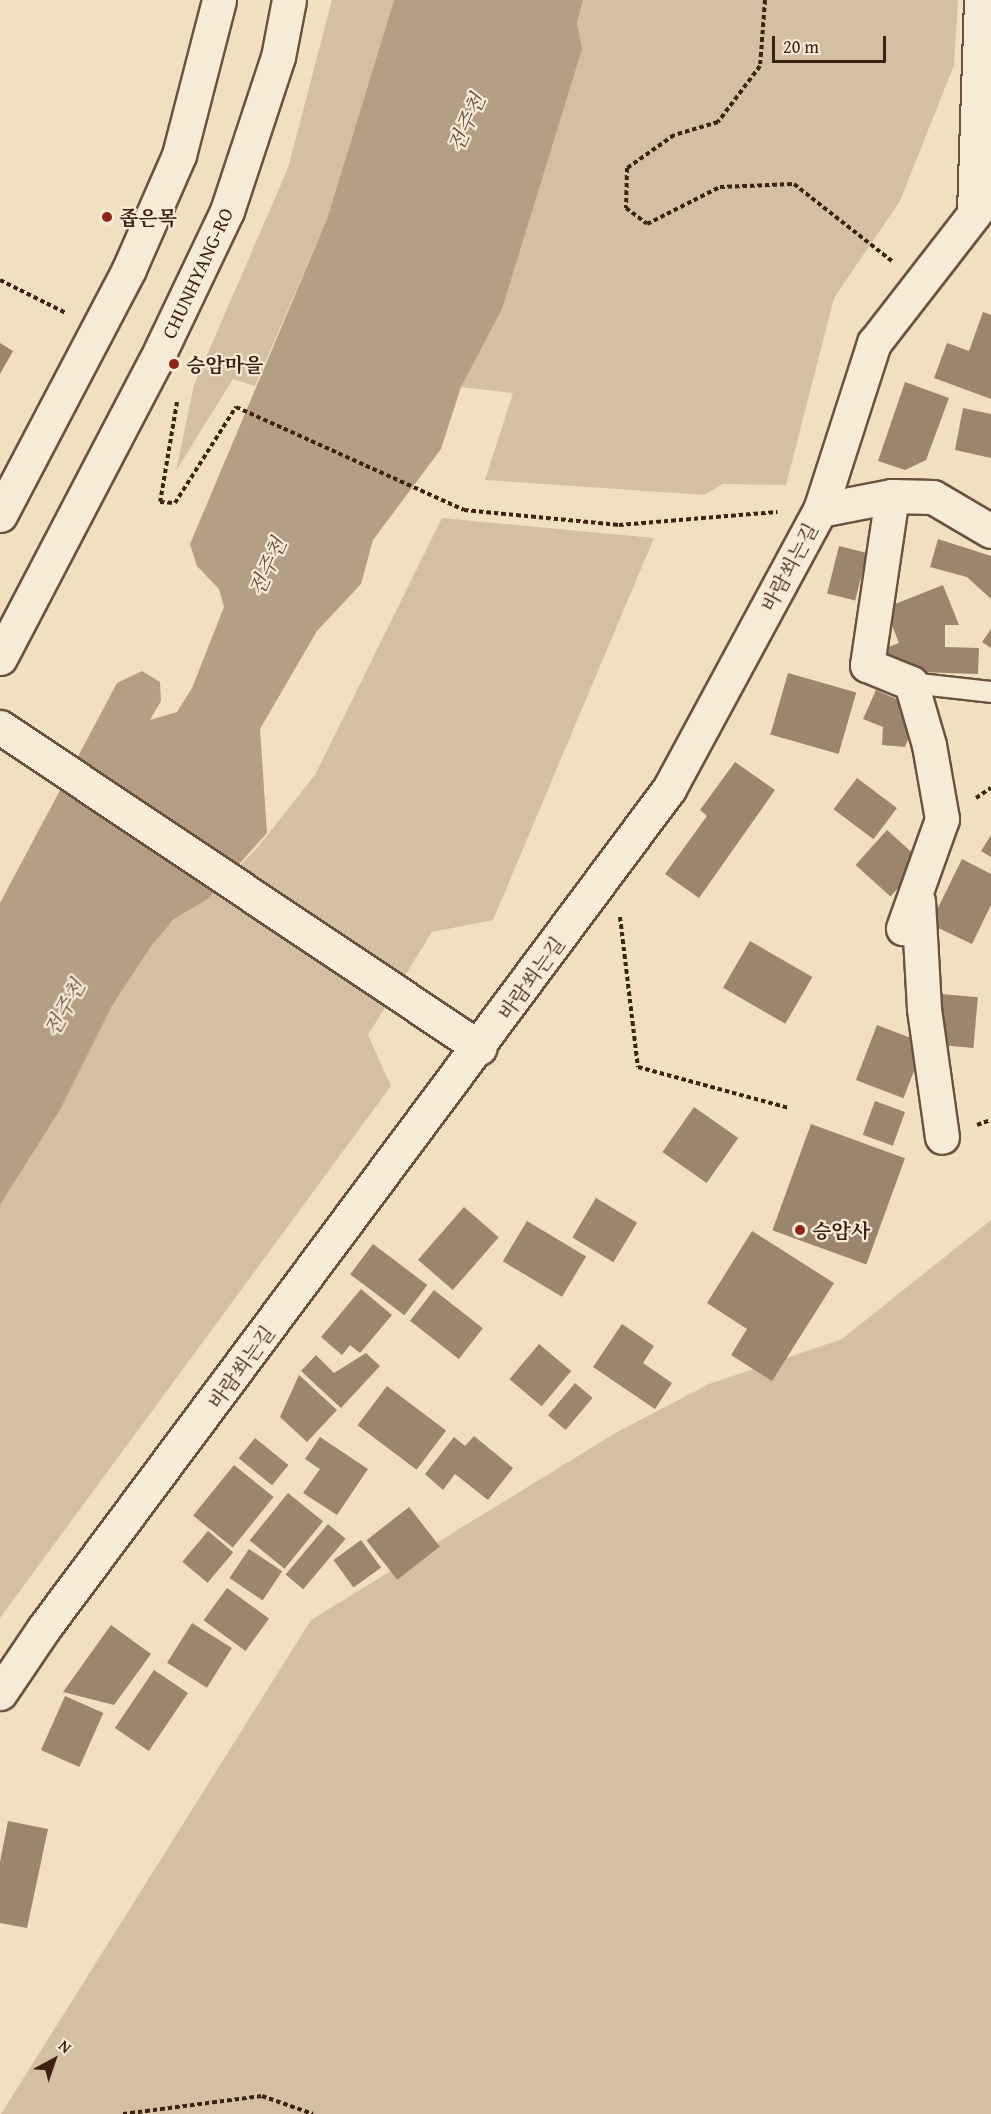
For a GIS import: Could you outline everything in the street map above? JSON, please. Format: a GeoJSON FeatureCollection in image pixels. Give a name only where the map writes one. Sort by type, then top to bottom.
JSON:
{"type":"FeatureCollection","features":[{"type":"Feature","properties":{"kind":"street"},"geometry":{"type":"LineString","coordinates":[[0,515],[98,330],[178,155],[219,0]]}},
{"type":"Feature","properties":{"kind":"street","name":"CHUNHYANG-RO"},"geometry":{"type":"LineString","coordinates":[[0,658],[156,362],[227,211],[278,57],[289,0]]}},
{"type":"Feature","properties":{"kind":"street"},"geometry":{"type":"LineString","coordinates":[[981,0],[982,202]]}},
{"type":"Feature","properties":{"kind":"street","name":"바람쐬는길"},"geometry":{"type":"LineString","coordinates":[[0,1693],[44,1628],[480,1048],[669,789],[820,510],[874,343],[982,202]]}},
{"type":"Feature","properties":{"kind":"street"},"geometry":{"type":"LineString","coordinates":[[820,510],[891,496],[933,497],[991,531]]}},
{"type":"Feature","properties":{"kind":"street"},"geometry":{"type":"LineString","coordinates":[[891,496],[867,665],[911,683],[929,745],[942,819],[903,928]]}},
{"type":"Feature","properties":{"kind":"street"},"geometry":{"type":"LineString","coordinates":[[9,734],[421,1005],[480,1048]]}},
{"type":"Feature","properties":{"kind":"street"},"geometry":{"type":"LineString","coordinates":[[917,890],[924,1009],[942,1137]]}},
{"type":"Feature","properties":{"kind":"lane"},"geometry":{"type":"LineString","coordinates":[[982,202],[991,174]]}},
{"type":"Feature","properties":{"kind":"lane"},"geometry":{"type":"LineString","coordinates":[[911,683],[991,692]]}},
{"type":"Feature","properties":{"kind":"path"},"geometry":{"type":"LineString","coordinates":[[765,0],[760,66],[718,122],[674,135],[627,168],[627,208],[648,224],[720,186],[794,184],[919,283]]}},
{"type":"Feature","properties":{"kind":"path"},"geometry":{"type":"LineString","coordinates":[[0,280],[98,330]]}},
{"type":"Feature","properties":{"kind":"path"},"geometry":{"type":"LineString","coordinates":[[178,398],[160,502],[175,503],[236,407],[464,510],[619,525],[820,510]]}},
{"type":"Feature","properties":{"kind":"path"},"geometry":{"type":"LineString","coordinates":[[615,864],[638,1066],[789,1108]]}},
{"type":"Feature","properties":{"kind":"path"},"geometry":{"type":"LineString","coordinates":[[123,2114],[262,2096],[313,2114]]}},
{"type":"Feature","properties":{"kind":"shaded area"},"geometry":{"type":"Polygon","coordinates":[[[332,0],[394,0],[327,219],[255,386],[233,379],[176,471],[194,385],[288,168],[332,0]]]}},
{"type":"Feature","properties":{"kind":"shaded area"},"geometry":{"type":"Polygon","coordinates":[[[583,0],[958,0],[954,65],[900,201],[834,298],[786,485],[723,484],[704,495],[485,480],[513,393],[461,387],[502,308],[581,49],[577,23],[583,0]]]}},
{"type":"Feature","properties":{"kind":"shaded area"},"geometry":{"type":"Polygon","coordinates":[[[442,518],[654,538],[493,920],[432,932],[368,1035],[391,1086],[0,1618],[0,1205],[60,1110],[112,1006],[152,945],[174,919],[208,899],[257,848],[315,775],[442,518]]]}},
{"type":"Feature","properties":{"kind":"shaded area"},"geometry":{"type":"Polygon","coordinates":[[[991,1220],[991,2114],[1,2114],[311,1620],[617,1432],[709,1384],[842,1339],[991,1220]]]}},
{"type":"Feature","properties":{"kind":"water","name":"전주천"},"geometry":{"type":"Polygon","coordinates":[[[394,0],[583,0],[577,23],[582,49],[502,309],[461,387],[441,449],[373,540],[361,584],[317,631],[260,729],[267,833],[208,899],[174,919],[152,945],[112,1006],[60,1110],[0,1205],[0,903],[117,683],[142,671],[160,682],[161,701],[150,720],[177,712],[192,688],[224,607],[219,589],[197,566],[190,544],[327,219],[394,0]]]}},
{"type":"Feature","properties":{"kind":"building"},"geometry":{"type":"Polygon","coordinates":[[[983,312],[991,315],[991,399],[934,378],[947,343],[969,351],[983,312]]]}},
{"type":"Feature","properties":{"kind":"building"},"geometry":{"type":"Polygon","coordinates":[[[0,343],[13,351],[0,374],[0,343]]]}},
{"type":"Feature","properties":{"kind":"building"},"geometry":{"type":"Polygon","coordinates":[[[905,382],[949,398],[926,460],[905,470],[878,461],[905,382]]]}},
{"type":"Feature","properties":{"kind":"building"},"geometry":{"type":"Polygon","coordinates":[[[963,408],[991,414],[991,458],[955,450],[963,408]]]}},
{"type":"Feature","properties":{"kind":"building"},"geometry":{"type":"Polygon","coordinates":[[[938,539],[991,556],[991,599],[967,577],[930,567],[938,539]]]}},
{"type":"Feature","properties":{"kind":"building"},"geometry":{"type":"Polygon","coordinates":[[[839,546],[867,553],[855,601],[827,594],[839,546]]]}},
{"type":"Feature","properties":{"kind":"building"},"geometry":{"type":"Polygon","coordinates":[[[943,585],[959,625],[945,625],[945,647],[979,648],[978,674],[889,671],[880,650],[899,643],[885,608],[943,585]]]}},
{"type":"Feature","properties":{"kind":"building"},"geometry":{"type":"Polygon","coordinates":[[[991,629],[991,648],[982,642],[991,629]]]}},
{"type":"Feature","properties":{"kind":"building"},"geometry":{"type":"Polygon","coordinates":[[[788,673],[856,693],[839,754],[770,735],[788,673]]]}},
{"type":"Feature","properties":{"kind":"building"},"geometry":{"type":"Polygon","coordinates":[[[876,690],[903,702],[912,729],[905,747],[882,745],[883,727],[863,719],[876,690]]]}},
{"type":"Feature","properties":{"kind":"building"},"geometry":{"type":"Polygon","coordinates":[[[735,762],[775,790],[699,898],[665,874],[707,816],[700,810],[735,762]]]}},
{"type":"Feature","properties":{"kind":"building"},"geometry":{"type":"Polygon","coordinates":[[[857,778],[897,808],[873,839],[834,809],[857,778]]]}},
{"type":"Feature","properties":{"kind":"building"},"geometry":{"type":"Polygon","coordinates":[[[887,830],[922,861],[890,896],[856,865],[887,830]]]}},
{"type":"Feature","properties":{"kind":"building"},"geometry":{"type":"Polygon","coordinates":[[[991,835],[991,857],[981,851],[991,835]]]}},
{"type":"Feature","properties":{"kind":"building"},"geometry":{"type":"Polygon","coordinates":[[[962,859],[991,874],[991,905],[972,944],[930,924],[962,859]]]}},
{"type":"Feature","properties":{"kind":"building"},"geometry":{"type":"Polygon","coordinates":[[[750,941],[812,977],[785,1024],[723,988],[750,941]]]}},
{"type":"Feature","properties":{"kind":"building"},"geometry":{"type":"Polygon","coordinates":[[[941,994],[978,997],[973,1048],[937,1045],[941,994]]]}},
{"type":"Feature","properties":{"kind":"building"},"geometry":{"type":"Polygon","coordinates":[[[877,1025],[925,1043],[903,1098],[856,1080],[877,1025]]]}},
{"type":"Feature","properties":{"kind":"building"},"geometry":{"type":"Polygon","coordinates":[[[875,1101],[905,1112],[893,1146],[863,1135],[875,1101]]]}},
{"type":"Feature","properties":{"kind":"building"},"geometry":{"type":"Polygon","coordinates":[[[694,1107],[738,1138],[707,1183],[662,1152],[694,1107]]]}},
{"type":"Feature","properties":{"kind":"building"},"geometry":{"type":"Polygon","coordinates":[[[811,1124],[905,1158],[866,1264],[772,1230],[811,1124]]]}},
{"type":"Feature","properties":{"kind":"building"},"geometry":{"type":"Polygon","coordinates":[[[596,1198],[637,1223],[613,1262],[572,1237],[596,1198]]]}},
{"type":"Feature","properties":{"kind":"building"},"geometry":{"type":"Polygon","coordinates":[[[464,1207],[499,1237],[453,1290],[418,1260],[464,1207]]]}},
{"type":"Feature","properties":{"kind":"building"},"geometry":{"type":"Polygon","coordinates":[[[527,1221],[586,1257],[562,1297],[503,1261],[527,1221]]]}},
{"type":"Feature","properties":{"kind":"building"},"geometry":{"type":"Polygon","coordinates":[[[752,1231],[834,1283],[772,1381],[731,1355],[747,1329],[707,1303],[752,1231]]]}},
{"type":"Feature","properties":{"kind":"building"},"geometry":{"type":"Polygon","coordinates":[[[373,1244],[427,1285],[404,1315],[350,1274],[373,1244]]]}},
{"type":"Feature","properties":{"kind":"building"},"geometry":{"type":"Polygon","coordinates":[[[361,1289],[392,1315],[360,1353],[350,1345],[342,1355],[321,1337],[361,1289]]]}},
{"type":"Feature","properties":{"kind":"building"},"geometry":{"type":"Polygon","coordinates":[[[434,1290],[483,1328],[459,1359],[410,1321],[434,1290]]]}},
{"type":"Feature","properties":{"kind":"building"},"geometry":{"type":"Polygon","coordinates":[[[622,1324],[654,1346],[643,1363],[672,1383],[655,1409],[593,1367],[622,1324]]]}},
{"type":"Feature","properties":{"kind":"building"},"geometry":{"type":"Polygon","coordinates":[[[539,1344],[571,1371],[542,1406],[509,1379],[539,1344]]]}},
{"type":"Feature","properties":{"kind":"building"},"geometry":{"type":"Polygon","coordinates":[[[366,1353],[380,1366],[341,1408],[301,1371],[316,1355],[334,1373],[366,1353]]]}},
{"type":"Feature","properties":{"kind":"building"},"geometry":{"type":"Polygon","coordinates":[[[299,1375],[337,1410],[307,1442],[280,1417],[299,1375]]]}},
{"type":"Feature","properties":{"kind":"building"},"geometry":{"type":"Polygon","coordinates":[[[575,1383],[593,1398],[566,1430],[548,1415],[575,1383]]]}},
{"type":"Feature","properties":{"kind":"building"},"geometry":{"type":"Polygon","coordinates":[[[387,1386],[446,1431],[417,1470],[358,1425],[387,1386]]]}},
{"type":"Feature","properties":{"kind":"building"},"geometry":{"type":"Polygon","coordinates":[[[474,1436],[513,1468],[488,1500],[455,1474],[443,1490],[425,1474],[454,1437],[465,1446],[474,1436]]]}},
{"type":"Feature","properties":{"kind":"building"},"geometry":{"type":"Polygon","coordinates":[[[320,1437],[368,1469],[337,1515],[303,1493],[320,1469],[305,1459],[320,1437]]]}},
{"type":"Feature","properties":{"kind":"building"},"geometry":{"type":"Polygon","coordinates":[[[255,1438],[288,1465],[272,1485],[239,1458],[255,1438]]]}},
{"type":"Feature","properties":{"kind":"building"},"geometry":{"type":"Polygon","coordinates":[[[234,1465],[274,1497],[233,1548],[193,1516],[234,1465]]]}},
{"type":"Feature","properties":{"kind":"building"},"geometry":{"type":"Polygon","coordinates":[[[288,1493],[323,1521],[285,1569],[250,1540],[288,1493]]]}},
{"type":"Feature","properties":{"kind":"building"},"geometry":{"type":"Polygon","coordinates":[[[409,1507],[440,1546],[397,1580],[366,1540],[409,1507]]]}},
{"type":"Feature","properties":{"kind":"building"},"geometry":{"type":"Polygon","coordinates":[[[328,1524],[346,1539],[303,1589],[286,1575],[328,1524]]]}},
{"type":"Feature","properties":{"kind":"building"},"geometry":{"type":"Polygon","coordinates":[[[208,1531],[233,1552],[208,1583],[182,1562],[208,1531]]]}},
{"type":"Feature","properties":{"kind":"building"},"geometry":{"type":"Polygon","coordinates":[[[361,1540],[381,1568],[353,1587],[333,1560],[361,1540]]]}},
{"type":"Feature","properties":{"kind":"building"},"geometry":{"type":"Polygon","coordinates":[[[249,1549],[282,1571],[263,1600],[229,1578],[249,1549]]]}},
{"type":"Feature","properties":{"kind":"building"},"geometry":{"type":"Polygon","coordinates":[[[227,1588],[269,1619],[246,1651],[203,1620],[227,1588]]]}},
{"type":"Feature","properties":{"kind":"building"},"geometry":{"type":"Polygon","coordinates":[[[192,1623],[232,1648],[207,1688],[167,1663],[192,1623]]]}},
{"type":"Feature","properties":{"kind":"building"},"geometry":{"type":"Polygon","coordinates":[[[111,1625],[151,1654],[114,1705],[63,1692],[111,1625]]]}},
{"type":"Feature","properties":{"kind":"building"},"geometry":{"type":"Polygon","coordinates":[[[154,1670],[188,1693],[149,1751],[115,1728],[154,1670]]]}},
{"type":"Feature","properties":{"kind":"building"},"geometry":{"type":"Polygon","coordinates":[[[65,1696],[103,1713],[79,1767],[41,1750],[65,1696]]]}},
{"type":"Feature","properties":{"kind":"building"},"geometry":{"type":"Polygon","coordinates":[[[8,1821],[48,1829],[27,1928],[0,1923],[0,1862],[8,1821]]]}},
{"type":"Feature","properties":{"kind":"place","name":"좁은목"},"geometry":{"type":"Point","coordinates":[107,217]}},
{"type":"Feature","properties":{"kind":"place","name":"승암마을"},"geometry":{"type":"Point","coordinates":[174,364]}},
{"type":"Feature","properties":{"kind":"place","name":"승암사"},"geometry":{"type":"Point","coordinates":[800,1230]}}]}
